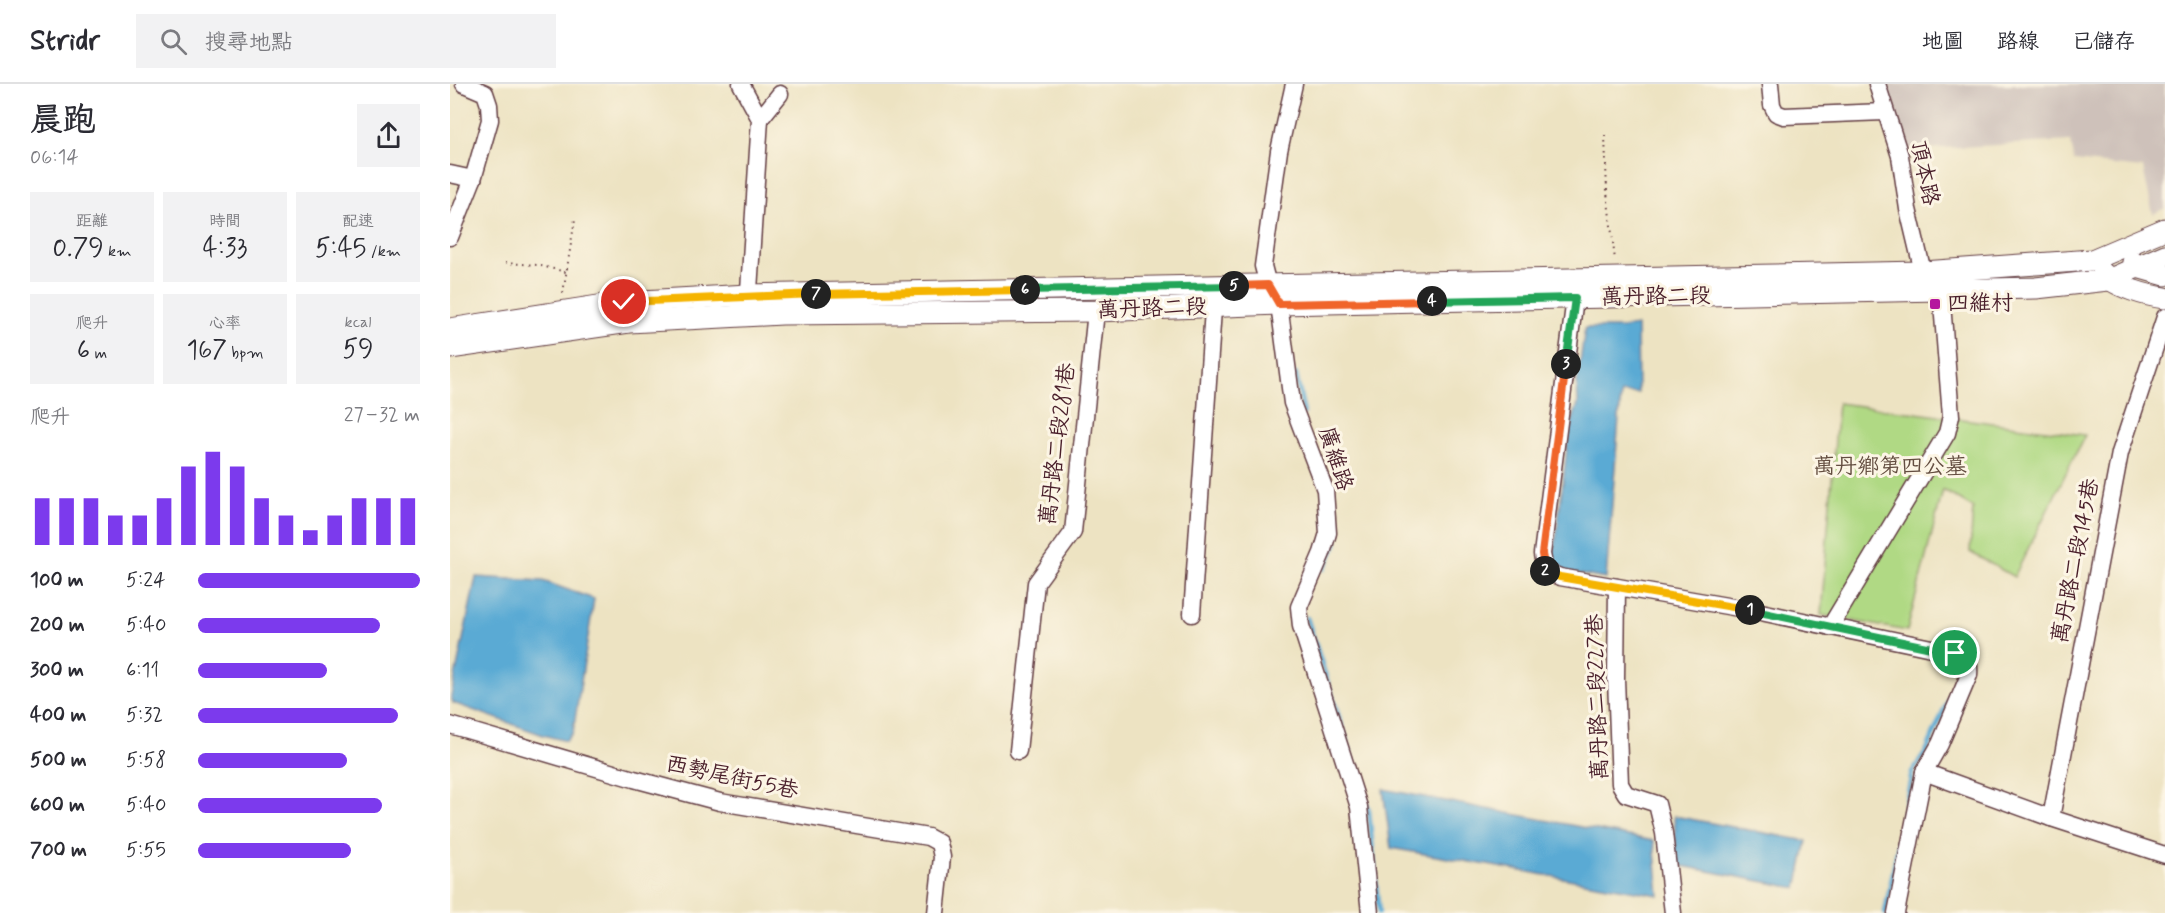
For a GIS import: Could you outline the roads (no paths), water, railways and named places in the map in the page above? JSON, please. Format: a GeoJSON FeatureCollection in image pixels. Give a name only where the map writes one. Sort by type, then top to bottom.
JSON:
{"type":"FeatureCollection","features":[{"type":"Feature","properties":{"kind":"main road","name":"萬丹路二段"},"geometry":{"type":"LineString","coordinates":[[450,329],[624,302],[1096,311],[1214,297],[1268,285],[1923,272],[2092,260],[2165,229]]}},
{"type":"Feature","properties":{"kind":"main road"},"geometry":{"type":"LineString","coordinates":[[2120,249],[2137,267],[2165,275]]}},
{"type":"Feature","properties":{"kind":"main road","name":"萬丹路二段"},"geometry":{"type":"LineString","coordinates":[[450,348],[748,306],[1214,297],[1279,304],[2036,288],[2108,280],[2165,255]]}},
{"type":"Feature","properties":{"kind":"main road"},"geometry":{"type":"LineString","coordinates":[[2092,260],[2108,280]]}},
{"type":"Feature","properties":{"kind":"main road","name":"萬丹路二段"},"geometry":{"type":"LineString","coordinates":[[2108,280],[2151,296],[2165,298]]}},
{"type":"Feature","properties":{"kind":"street"},"geometry":{"type":"LineString","coordinates":[[450,237],[473,180],[490,120],[485,93],[464,84]]}},
{"type":"Feature","properties":{"kind":"street"},"geometry":{"type":"LineString","coordinates":[[741,84],[760,119],[748,306]]}},
{"type":"Feature","properties":{"kind":"street","name":"廣維路"},"geometry":{"type":"LineString","coordinates":[[1294,84],[1279,151],[1263,266],[1268,285],[1279,304],[1292,403],[1326,490],[1328,533],[1299,607],[1301,626],[1359,807],[1370,913]]}},
{"type":"Feature","properties":{"kind":"street"},"geometry":{"type":"LineString","coordinates":[[1770,84],[1772,105],[1776,113],[1784,116],[1884,112]]}},
{"type":"Feature","properties":{"kind":"street","name":"頂本路"},"geometry":{"type":"LineString","coordinates":[[1877,84],[1884,112],[1900,156],[1908,208],[1923,272]]}},
{"type":"Feature","properties":{"kind":"street"},"geometry":{"type":"LineString","coordinates":[[760,119],[780,94]]}},
{"type":"Feature","properties":{"kind":"street"},"geometry":{"type":"LineString","coordinates":[[450,174],[473,180]]}},
{"type":"Feature","properties":{"kind":"street"},"geometry":{"type":"LineString","coordinates":[[1830,627],[1947,433],[1951,416],[1941,291]]}},
{"type":"Feature","properties":{"kind":"street"},"geometry":{"type":"LineString","coordinates":[[1192,614],[1214,297]]}},
{"type":"Feature","properties":{"kind":"street","name":"萬丹路二段227巷"},"geometry":{"type":"LineString","coordinates":[[1575,298],[1542,554],[1545,571],[1560,577],[1617,587],[1616,679],[1620,784],[1626,794],[1657,804],[1664,834],[1673,913]]}},
{"type":"Feature","properties":{"kind":"street","name":"萬丹路二段281巷"},"geometry":{"type":"LineString","coordinates":[[1018,751],[1036,583],[1073,532],[1096,311]]}},
{"type":"Feature","properties":{"kind":"street","name":"萬丹路二段145巷"},"geometry":{"type":"LineString","coordinates":[[2051,818],[2120,453],[2165,317]]}},
{"type":"Feature","properties":{"kind":"street"},"geometry":{"type":"LineString","coordinates":[[1617,587],[1830,627],[1966,657],[1970,664],[1969,675],[1940,744],[1924,772],[1896,913]]}},
{"type":"Feature","properties":{"kind":"street","name":"西勢尾街55巷"},"geometry":{"type":"LineString","coordinates":[[450,725],[634,780],[720,802],[928,837],[939,843],[942,857],[936,913]]}},
{"type":"Feature","properties":{"kind":"street"},"geometry":{"type":"LineString","coordinates":[[1924,772],[2051,818],[2165,855]]}},
{"type":"Feature","properties":{"kind":"water"},"geometry":{"type":"Polygon","coordinates":[[[1637,326],[1638,393],[1621,393],[1606,579],[1562,571],[1550,563],[1555,547],[1569,431],[1578,404],[1577,383],[1585,328],[1637,326]]]}},
{"type":"Feature","properties":{"kind":"water"},"geometry":{"type":"Polygon","coordinates":[[[476,577],[543,581],[594,599],[573,732],[566,741],[453,703],[451,696],[476,577]]]}},
{"type":"Feature","properties":{"kind":"water"},"geometry":{"type":"Polygon","coordinates":[[[1383,789],[1654,841],[1659,895],[1391,848],[1383,789]]]}},
{"type":"Feature","properties":{"kind":"water"},"geometry":{"type":"Polygon","coordinates":[[[1674,816],[1807,841],[1797,888],[1677,865],[1674,816]]]}},
{"type":"Feature","properties":{"kind":"waterway"},"geometry":{"type":"LineString","coordinates":[[1296,374],[1304,413]]}},
{"type":"Feature","properties":{"kind":"waterway"},"geometry":{"type":"LineString","coordinates":[[1324,569],[1336,544],[1336,529]]}},
{"type":"Feature","properties":{"kind":"waterway"},"geometry":{"type":"LineString","coordinates":[[1307,618],[1369,810],[1379,913]]}},
{"type":"Feature","properties":{"kind":"waterway"},"geometry":{"type":"LineString","coordinates":[[1885,913],[1912,772],[1926,752],[1958,677]]}},
{"type":"Feature","properties":{"kind":"place","name":"四維村"},"geometry":{"type":"Point","coordinates":[1935,304]}},
{"type":"Feature","properties":{"kind":"park label","name":"萬丹鄉第四公墓"},"geometry":{"type":"Point","coordinates":[1890,467]}}]}
